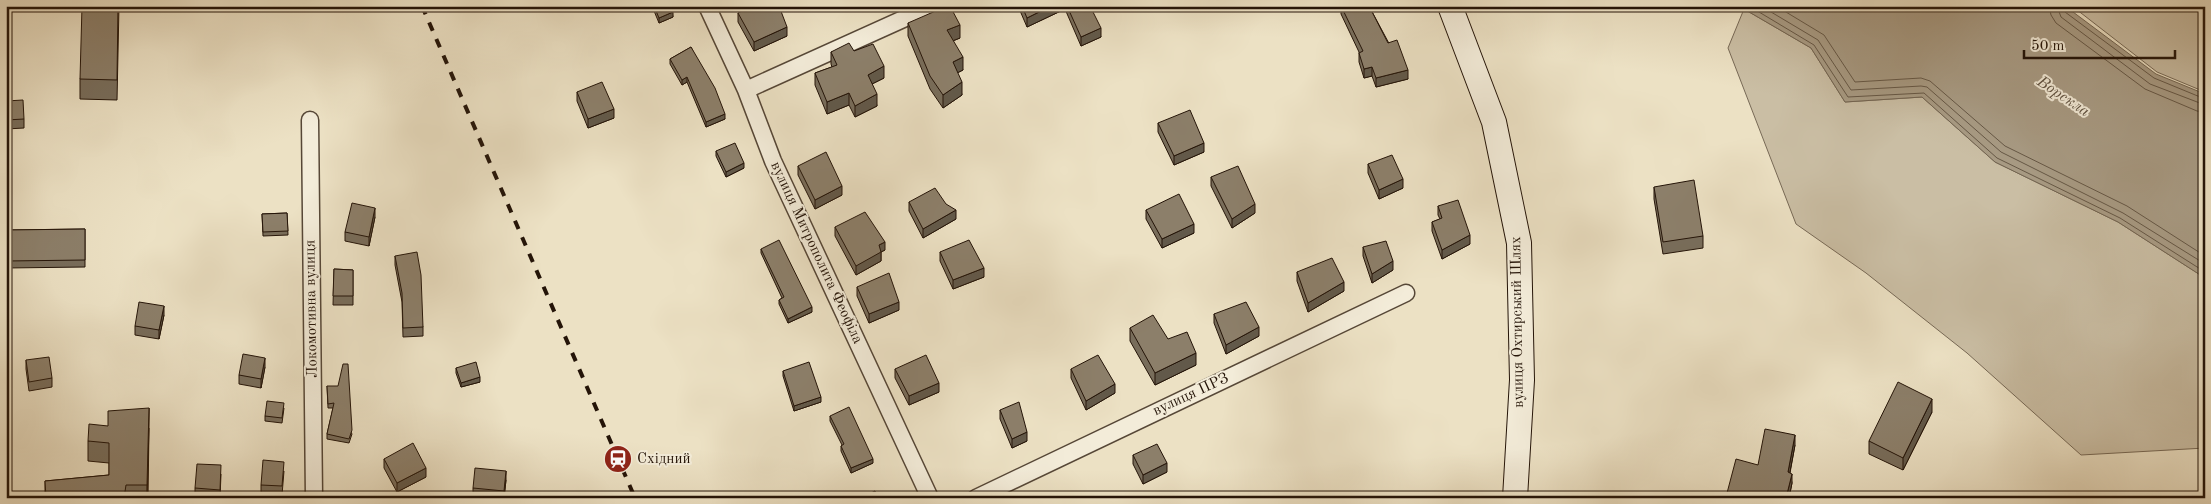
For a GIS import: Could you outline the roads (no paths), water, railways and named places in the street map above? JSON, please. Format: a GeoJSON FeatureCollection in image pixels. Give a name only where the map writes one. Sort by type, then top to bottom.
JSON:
{"type":"FeatureCollection","features":[{"type":"Feature","properties":{"kind":"main road","name":"вулиця Охтирський Шлях"},"geometry":{"type":"LineString","coordinates":[[1450,6],[1494,122],[1519,242],[1522,380],[1515,498]]}},
{"type":"Feature","properties":{"kind":"street","name":"вулиця Митрополита Феофіла"},"geometry":{"type":"LineString","coordinates":[[708,6],[746,90],[773,161],[930,498]]}},
{"type":"Feature","properties":{"kind":"street"},"geometry":{"type":"LineString","coordinates":[[746,90],[932,6]]}},
{"type":"Feature","properties":{"kind":"street","name":"Локомотивна вулиця"},"geometry":{"type":"LineString","coordinates":[[310,120],[314,498]]}},
{"type":"Feature","properties":{"kind":"street","name":"вулиця ПРЗ"},"geometry":{"type":"LineString","coordinates":[[976,498],[1406,293]]}},
{"type":"Feature","properties":{"kind":"water","name":"Ворскла"},"geometry":{"type":"Polygon","coordinates":[[[1742,6],[2065,6],[2156,74],[2205,94],[2205,278],[2118,222],[1995,162],[1922,97],[1845,102],[1811,48],[1744,9],[1742,6]]]}},
{"type":"Feature","properties":{"kind":"railway"},"geometry":{"type":"LineString","coordinates":[[422,6],[635,498]]}},
{"type":"Feature","properties":{"kind":"place","name":"Східний"},"geometry":{"type":"Point","coordinates":[618,459]}}]}
